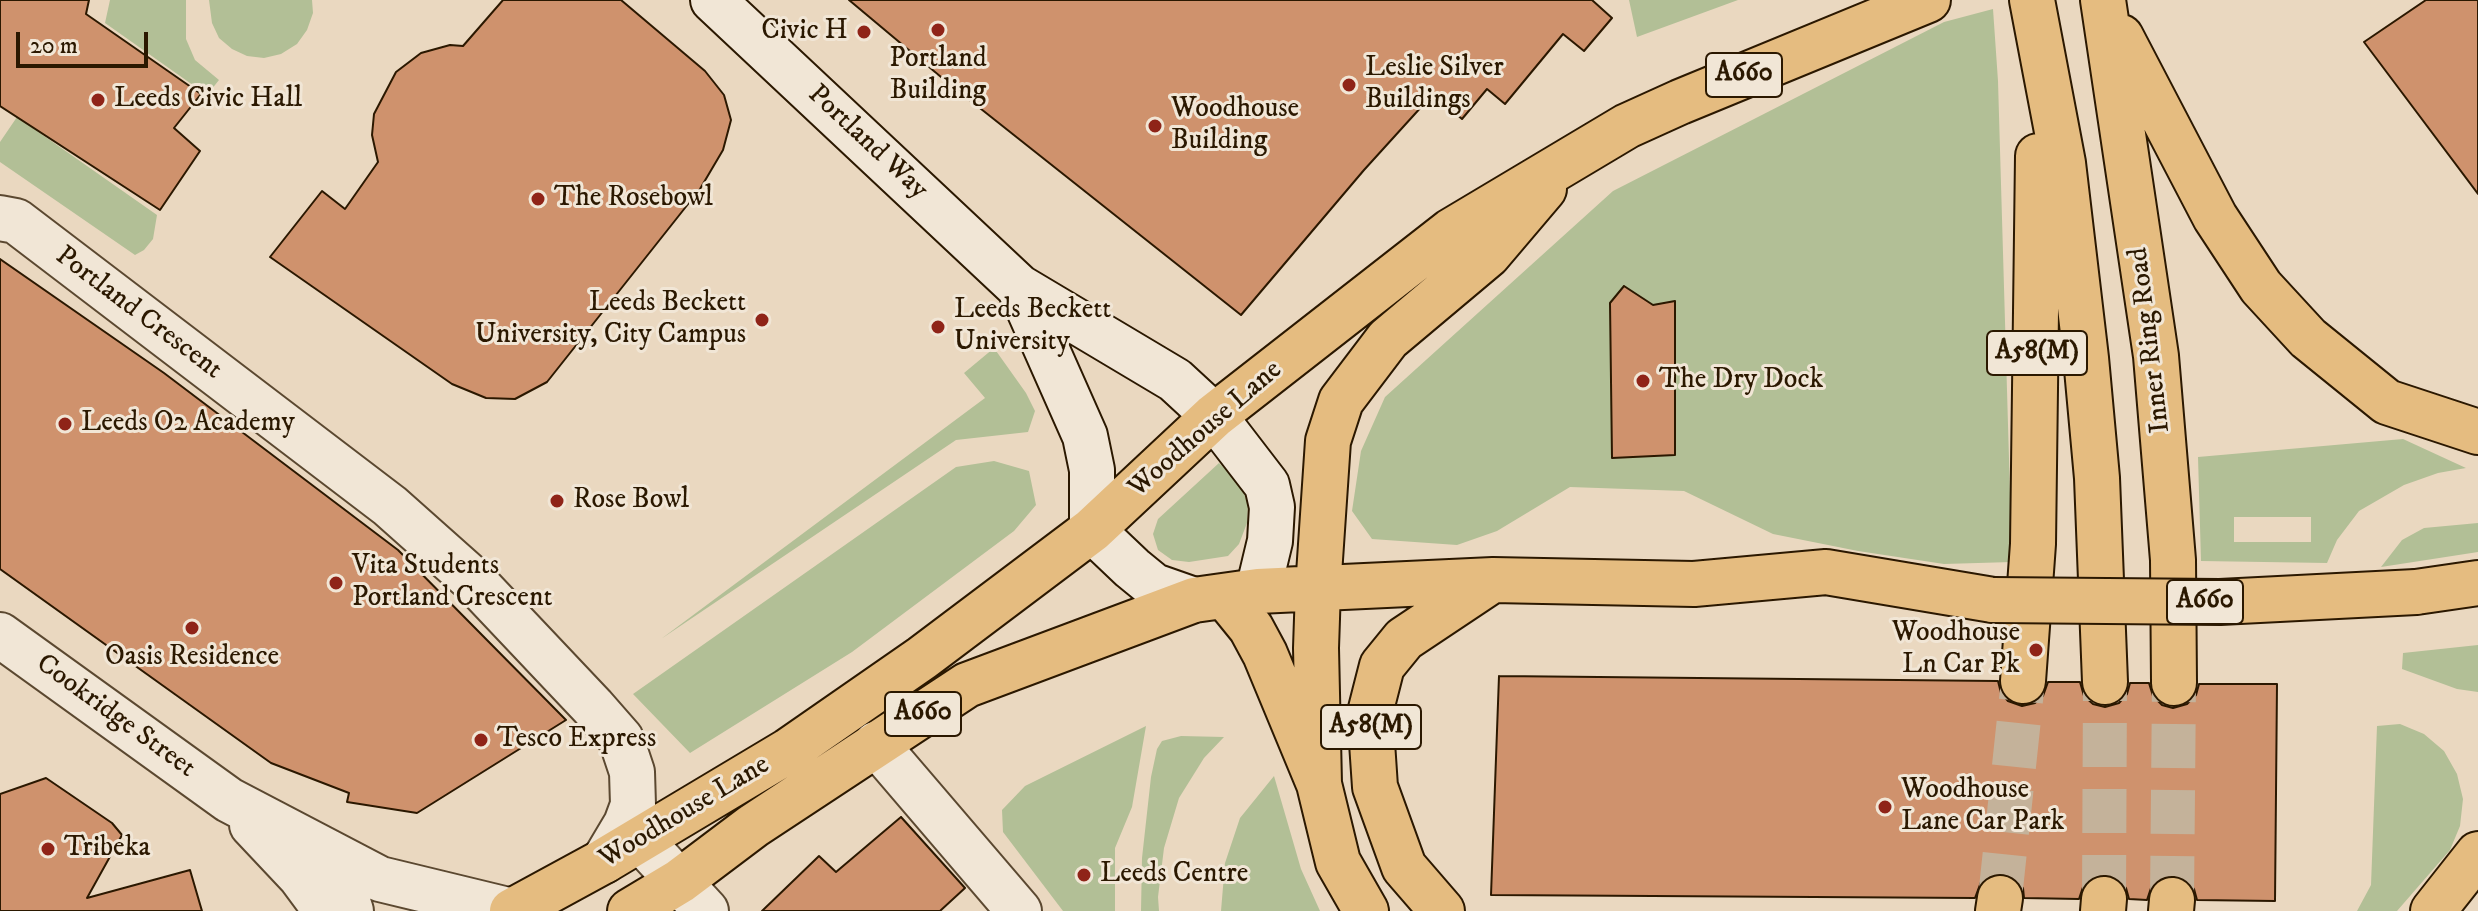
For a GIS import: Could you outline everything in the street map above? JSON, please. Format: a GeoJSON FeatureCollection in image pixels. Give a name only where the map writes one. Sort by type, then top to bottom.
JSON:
{"type":"FeatureCollection","features":[{"type":"Feature","properties":{"kind":"highway","name":"Woodhouse Lane"},"geometry":{"type":"LineString","coordinates":[[512,911],[623,842],[788,751],[922,658],[1092,530],[1214,416],[1451,231],[1627,126],[1928,0]]}},
{"type":"Feature","properties":{"kind":"highway"},"geometry":{"type":"LineString","coordinates":[[2104,3],[2215,217],[2261,287],[2308,338],[2387,402],[2478,432]]}},
{"type":"Feature","properties":{"kind":"highway","name":"Inner Ring Road"},"geometry":{"type":"LineString","coordinates":[[2104,3],[2156,356],[2173,560],[2174,683]]}},
{"type":"Feature","properties":{"kind":"highway","name":"A58(M)"},"geometry":{"type":"LineString","coordinates":[[2023,681],[2033,544],[2038,240],[2035,12]]}},
{"type":"Feature","properties":{"kind":"highway","name":"A58(M)"},"geometry":{"type":"LineString","coordinates":[[2035,12],[2063,163],[2086,358],[2097,478],[2105,682]]}},
{"type":"Feature","properties":{"kind":"highway"},"geometry":{"type":"LineString","coordinates":[[1319,784],[1318,589],[1328,441],[1341,401],[1388,339],[1488,255],[1566,163]]}},
{"type":"Feature","properties":{"kind":"highway","name":"A660"},"geometry":{"type":"LineString","coordinates":[[1226,596],[1493,580],[1694,584],[1826,572],[2008,601],[2220,602],[2416,592],[2478,583]]}},
{"type":"Feature","properties":{"kind":"highway","name":"A58(M)"},"geometry":{"type":"LineString","coordinates":[[1442,911],[1404,867],[1375,787],[1370,713],[1382,666],[1404,639],[1493,580]]}},
{"type":"Feature","properties":{"kind":"highway","name":"Woodhouse Lane"},"geometry":{"type":"LineString","coordinates":[[630,911],[693,896],[753,826],[967,685],[1226,596]]}},
{"type":"Feature","properties":{"kind":"highway"},"geometry":{"type":"LineString","coordinates":[[1226,596],[1251,628],[1265,654],[1319,784],[1338,862],[1366,911]]}},
{"type":"Feature","properties":{"kind":"highway"},"geometry":{"type":"LineString","coordinates":[[2433,911],[2476,857]]}},
{"type":"Feature","properties":{"kind":"street","name":"Portland Way"},"geometry":{"type":"LineString","coordinates":[[713,0],[1019,287],[1175,380],[1214,416],[1267,485],[1272,507],[1270,541],[1226,596]]}},
{"type":"Feature","properties":{"kind":"street","name":"Portland Crescent"},"geometry":{"type":"LineString","coordinates":[[8,219],[390,506],[472,579],[621,739],[632,772],[633,805],[623,842]]}},
{"type":"Feature","properties":{"kind":"street","name":"Portland Way"},"geometry":{"type":"LineString","coordinates":[[1019,287],[1085,436],[1092,470],[1092,530]]}},
{"type":"Feature","properties":{"kind":"street"},"geometry":{"type":"LineString","coordinates":[[1092,530],[1154,586],[1226,596]]}},
{"type":"Feature","properties":{"kind":"street","name":"Cookridge Street"},"geometry":{"type":"LineString","coordinates":[[0,635],[229,800],[380,879],[512,911]]}},
{"type":"Feature","properties":{"kind":"street"},"geometry":{"type":"LineString","coordinates":[[876,744],[1019,911]]}},
{"type":"Feature","properties":{"kind":"street","name":"Cookridge Street"},"geometry":{"type":"LineString","coordinates":[[229,800],[300,876],[326,911]]}},
{"type":"Feature","properties":{"kind":"street"},"geometry":{"type":"LineString","coordinates":[[623,842],[693,896]]}},
{"type":"Feature","properties":{"kind":"street"},"geometry":{"type":"LineString","coordinates":[[351,911],[336,866],[378,887],[434,904],[424,911]]}},
{"type":"Feature","properties":{"kind":"green space"},"geometry":{"type":"Polygon","coordinates":[[[110,0],[186,0],[186,39],[195,60],[219,80],[207,95],[105,23],[110,0]]]}},
{"type":"Feature","properties":{"kind":"green space"},"geometry":{"type":"Polygon","coordinates":[[[209,0],[312,0],[313,13],[307,30],[297,44],[281,54],[264,58],[247,56],[219,38],[212,23],[209,0]]]}},
{"type":"Feature","properties":{"kind":"green space"},"geometry":{"type":"Polygon","coordinates":[[[1629,0],[1738,0],[1637,37],[1629,0]]]}},
{"type":"Feature","properties":{"kind":"green space"},"geometry":{"type":"Polygon","coordinates":[[[1993,9],[1998,81],[2012,562],[1944,564],[1773,534],[1684,491],[1570,487],[1497,531],[1457,545],[1372,539],[1352,511],[1361,451],[1385,397],[1613,191],[1944,22],[1993,9]]]}},
{"type":"Feature","properties":{"kind":"green space"},"geometry":{"type":"Polygon","coordinates":[[[17,117],[157,215],[153,239],[144,250],[135,255],[0,162],[0,142],[17,117]]]}},
{"type":"Feature","properties":{"kind":"green space"},"geometry":{"type":"Polygon","coordinates":[[[994,348],[1035,411],[1028,432],[956,440],[661,639],[985,398],[964,373],[994,348]]]}},
{"type":"Feature","properties":{"kind":"green space"},"geometry":{"type":"Polygon","coordinates":[[[2403,439],[2466,468],[2438,473],[2404,485],[2359,511],[2337,540],[2327,563],[2201,561],[2198,457],[2403,439]],[[2234,517],[2234,542],[2311,542],[2311,517],[2234,517]]]}},
{"type":"Feature","properties":{"kind":"green space"},"geometry":{"type":"Polygon","coordinates":[[[994,461],[1029,471],[1036,505],[1014,531],[852,652],[690,753],[633,694],[956,467],[994,461]]]}},
{"type":"Feature","properties":{"kind":"green space"},"geometry":{"type":"Polygon","coordinates":[[[1219,463],[1240,483],[1248,504],[1247,523],[1239,544],[1228,556],[1189,562],[1172,560],[1158,550],[1153,534],[1158,519],[1219,463]]]}},
{"type":"Feature","properties":{"kind":"green space"},"geometry":{"type":"Polygon","coordinates":[[[2478,523],[2478,552],[2381,567],[2402,540],[2424,528],[2478,523]]]}},
{"type":"Feature","properties":{"kind":"green space"},"geometry":{"type":"Polygon","coordinates":[[[2478,645],[2478,692],[2457,689],[2402,669],[2403,653],[2478,645]]]}},
{"type":"Feature","properties":{"kind":"green space"},"geometry":{"type":"Polygon","coordinates":[[[2400,724],[2424,734],[2444,751],[2457,774],[2463,799],[2460,826],[2450,850],[2397,911],[2357,911],[2371,885],[2377,726],[2400,724]]]}},
{"type":"Feature","properties":{"kind":"green space"},"geometry":{"type":"Polygon","coordinates":[[[1146,726],[1132,807],[1115,848],[1115,911],[1063,911],[1003,832],[1002,810],[1025,786],[1146,726]]]}},
{"type":"Feature","properties":{"kind":"green space"},"geometry":{"type":"Polygon","coordinates":[[[1181,736],[1224,737],[1204,758],[1179,798],[1164,848],[1159,911],[1141,911],[1142,858],[1157,749],[1162,741],[1181,736]]]}},
{"type":"Feature","properties":{"kind":"green space"},"geometry":{"type":"Polygon","coordinates":[[[1274,776],[1301,869],[1320,911],[1221,911],[1225,863],[1240,818],[1274,776]]]}},
{"type":"Feature","properties":{"kind":"building","name":"Leeds Civic Hall"},"geometry":{"type":"Polygon","coordinates":[[[0,0],[89,0],[86,14],[201,94],[174,128],[200,151],[160,210],[0,106],[0,0]]]}},
{"type":"Feature","properties":{"kind":"building","name":"The Rosebowl"},"geometry":{"type":"Polygon","coordinates":[[[503,0],[621,0],[705,71],[724,95],[731,120],[723,150],[700,189],[547,382],[515,399],[486,398],[452,384],[270,257],[322,191],[345,209],[378,162],[372,135],[374,114],[396,72],[421,53],[450,45],[463,46],[503,0]]]}},
{"type":"Feature","properties":{"kind":"building"},"geometry":{"type":"Polygon","coordinates":[[[849,0],[1592,0],[1612,18],[1584,51],[1563,34],[1505,104],[1487,89],[1462,119],[1433,94],[1241,315],[947,82],[849,0]]]}},
{"type":"Feature","properties":{"kind":"building"},"geometry":{"type":"Polygon","coordinates":[[[2426,0],[2478,0],[2478,194],[2364,42],[2426,0]]]}},
{"type":"Feature","properties":{"kind":"building"},"geometry":{"type":"Polygon","coordinates":[[[0,259],[164,373],[398,550],[566,720],[417,813],[347,802],[349,793],[271,763],[0,569],[0,259]]]}},
{"type":"Feature","properties":{"kind":"building","name":"The Dry Dock"},"geometry":{"type":"Polygon","coordinates":[[[1624,286],[1653,305],[1675,301],[1675,455],[1612,458],[1610,303],[1624,286]]]}},
{"type":"Feature","properties":{"kind":"building","name":"Woodhouse Lane Car Park"},"geometry":{"type":"Polygon","coordinates":[[[1499,676],[1998,681],[2001,693],[2008,701],[2022,706],[2035,703],[2043,696],[2048,682],[2080,682],[2084,696],[2093,704],[2105,707],[2119,703],[2127,694],[2130,683],[2149,683],[2153,696],[2162,705],[2173,708],[2187,704],[2196,695],[2199,684],[2277,684],[2275,901],[2197,900],[2187,880],[2173,875],[2161,878],[2152,885],[2147,900],[2129,899],[2119,879],[2105,874],[2094,876],[2084,884],[2079,899],[2024,898],[2023,888],[2016,879],[2003,873],[1981,882],[1975,898],[1491,895],[1499,676]]]}},
{"type":"Feature","properties":{"kind":"building","name":"Tribeka"},"geometry":{"type":"Polygon","coordinates":[[[46,778],[112,823],[122,835],[87,898],[190,870],[202,911],[0,911],[0,794],[46,778]]]}},
{"type":"Feature","properties":{"kind":"building"},"geometry":{"type":"Polygon","coordinates":[[[901,817],[965,888],[940,911],[762,911],[819,856],[836,872],[901,817]]]}},
{"type":"Feature","properties":{"kind":"tunnel"},"geometry":{"type":"LineString","coordinates":[[2000,898],[2023,681]]}},
{"type":"Feature","properties":{"kind":"tunnel"},"geometry":{"type":"LineString","coordinates":[[2104,899],[2105,682]]}},
{"type":"Feature","properties":{"kind":"tunnel"},"geometry":{"type":"LineString","coordinates":[[2172,900],[2174,683]]}},
{"type":"Feature","properties":{"kind":"place","name":"Portland Building"},"geometry":{"type":"Point","coordinates":[938,30]}},
{"type":"Feature","properties":{"kind":"place","name":"Civic H"},"geometry":{"type":"Point","coordinates":[864,32]}},
{"type":"Feature","properties":{"kind":"place","name":"Leslie Silver Buildings"},"geometry":{"type":"Point","coordinates":[1349,85]}},
{"type":"Feature","properties":{"kind":"place","name":"Leeds Civic Hall"},"geometry":{"type":"Point","coordinates":[98,100]}},
{"type":"Feature","properties":{"kind":"place","name":"Woodhouse Building"},"geometry":{"type":"Point","coordinates":[1155,126]}},
{"type":"Feature","properties":{"kind":"place","name":"The Rosebowl"},"geometry":{"type":"Point","coordinates":[538,199]}},
{"type":"Feature","properties":{"kind":"place","name":"Leeds Beckett University, City Campus"},"geometry":{"type":"Point","coordinates":[762,320]}},
{"type":"Feature","properties":{"kind":"place","name":"Leeds Beckett University"},"geometry":{"type":"Point","coordinates":[938,327]}},
{"type":"Feature","properties":{"kind":"place","name":"The Dry Dock"},"geometry":{"type":"Point","coordinates":[1643,381]}},
{"type":"Feature","properties":{"kind":"place","name":"Leeds O2 Academy"},"geometry":{"type":"Point","coordinates":[65,424]}},
{"type":"Feature","properties":{"kind":"place","name":"Rose Bowl"},"geometry":{"type":"Point","coordinates":[557,501]}},
{"type":"Feature","properties":{"kind":"place","name":"Vita Students Portland Crescent"},"geometry":{"type":"Point","coordinates":[336,583]}},
{"type":"Feature","properties":{"kind":"place","name":"Oasis Residence"},"geometry":{"type":"Point","coordinates":[192,628]}},
{"type":"Feature","properties":{"kind":"place","name":"Woodhouse Ln Car Pk"},"geometry":{"type":"Point","coordinates":[2036,650]}},
{"type":"Feature","properties":{"kind":"place","name":"Tesco Express"},"geometry":{"type":"Point","coordinates":[481,740]}},
{"type":"Feature","properties":{"kind":"place","name":"Woodhouse Lane Car Park"},"geometry":{"type":"Point","coordinates":[1885,807]}},
{"type":"Feature","properties":{"kind":"place","name":"Tribeka"},"geometry":{"type":"Point","coordinates":[48,849]}},
{"type":"Feature","properties":{"kind":"place","name":"Leeds Centre"},"geometry":{"type":"Point","coordinates":[1084,875]}}]}
